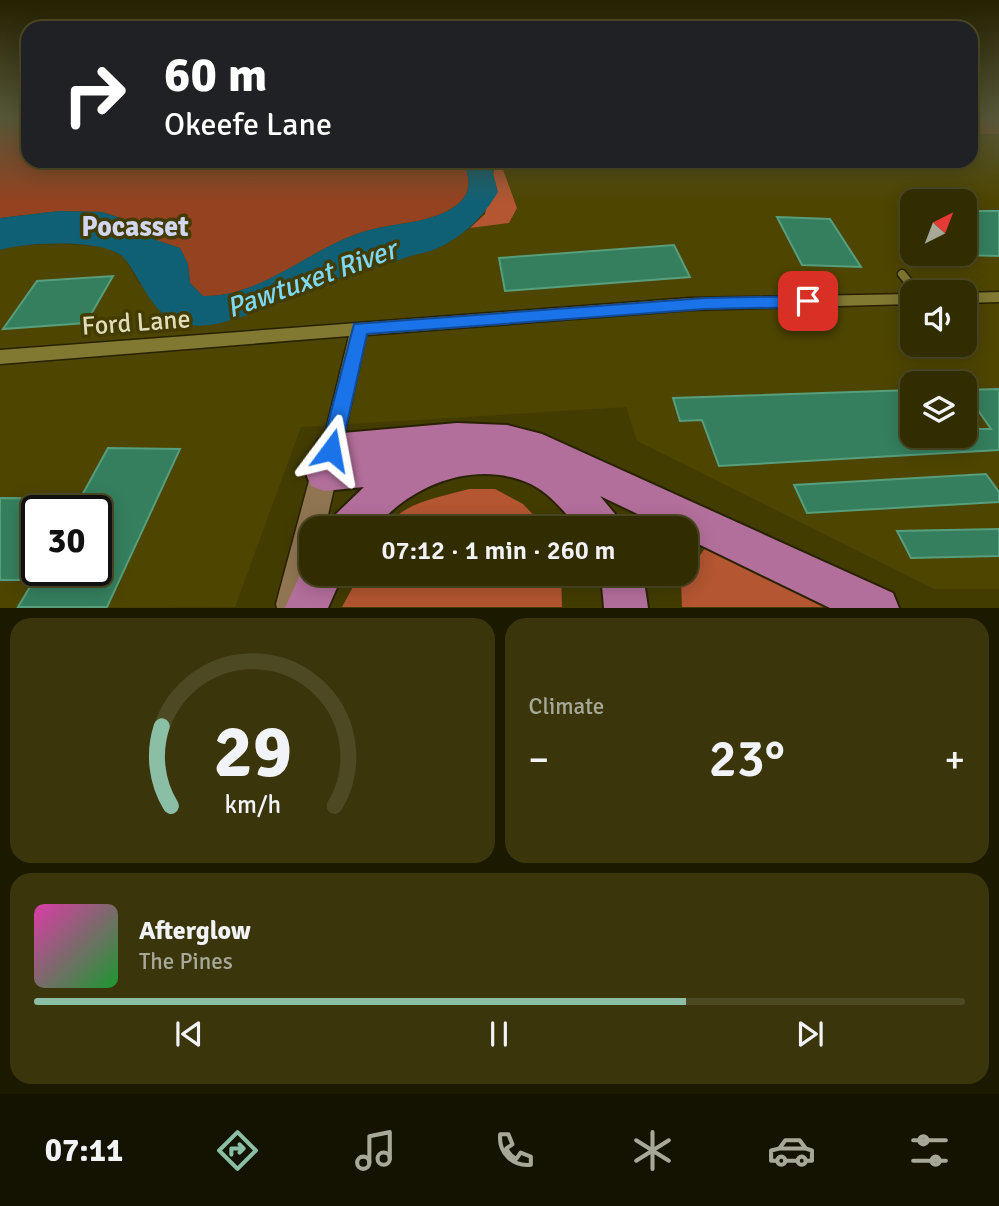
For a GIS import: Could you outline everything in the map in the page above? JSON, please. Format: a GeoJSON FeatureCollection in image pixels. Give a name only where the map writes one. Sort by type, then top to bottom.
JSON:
{"type":"FeatureCollection","features":[{"type":"Feature","properties":{"kind":"highway"},"geometry":{"type":"LineString","coordinates":[[328,462],[474,438],[502,439],[530,445],[878,607]]}},
{"type":"Feature","properties":{"kind":"highway"},"geometry":{"type":"LineString","coordinates":[[328,462],[499,459],[535,468],[580,501],[592,516]]}},
{"type":"Feature","properties":{"kind":"highway"},"geometry":{"type":"LineString","coordinates":[[360,516],[401,482],[449,461]]}},
{"type":"Feature","properties":{"kind":"highway"},"geometry":{"type":"LineString","coordinates":[[306,607],[316,586]]}},
{"type":"Feature","properties":{"kind":"highway"},"geometry":{"type":"LineString","coordinates":[[623,586],[626,607]]}},
{"type":"Feature","properties":{"kind":"main road"},"geometry":{"type":"LineString","coordinates":[[292,607],[328,462]]}},
{"type":"Feature","properties":{"kind":"street"},"geometry":{"type":"LineString","coordinates":[[977,298],[999,297]]}},
{"type":"Feature","properties":{"kind":"street","name":"Ford Lane"},"geometry":{"type":"LineString","coordinates":[[0,357],[739,301],[900,299]]}},
{"type":"Feature","properties":{"kind":"street"},"geometry":{"type":"LineString","coordinates":[[328,462],[359,329]]}},
{"type":"Feature","properties":{"kind":"lane"},"geometry":{"type":"LineString","coordinates":[[902,274],[907,280]]}},
{"type":"Feature","properties":{"kind":"shaded area"},"geometry":{"type":"Polygon","coordinates":[[[0,145],[21,145],[21,168],[465,168],[469,183],[463,199],[448,211],[414,222],[366,231],[325,248],[246,289],[203,296],[190,283],[188,264],[180,248],[153,239],[127,220],[102,212],[60,211],[0,218],[0,145]]]}},
{"type":"Feature","properties":{"kind":"shaded area"},"geometry":{"type":"Polygon","coordinates":[[[978,145],[999,145],[999,589],[934,589],[637,441],[626,407],[301,427],[235,607],[0,608],[0,250],[12,246],[62,244],[105,247],[124,257],[139,284],[276,304],[309,288],[443,246],[470,228],[509,223],[517,207],[503,168],[978,168],[978,145]]]}},
{"type":"Feature","properties":{"kind":"shaded area"},"geometry":{"type":"Polygon","coordinates":[[[493,168],[503,168],[517,208],[509,223],[470,228],[485,214],[493,168]]]}},
{"type":"Feature","properties":{"kind":"shaded area"},"geometry":{"type":"Polygon","coordinates":[[[469,489],[495,489],[523,504],[534,516],[397,516],[412,506],[469,489]]]}},
{"type":"Feature","properties":{"kind":"shaded area"},"geometry":{"type":"Polygon","coordinates":[[[712,538],[864,607],[682,607],[681,586],[698,586],[698,558],[712,538]]]}},
{"type":"Feature","properties":{"kind":"shaded area"},"geometry":{"type":"Polygon","coordinates":[[[353,586],[561,586],[562,607],[342,607],[353,586]]]}},
{"type":"Feature","properties":{"kind":"water","name":"Pawtuxet River"},"geometry":{"type":"Polygon","coordinates":[[[465,168],[492,168],[498,192],[476,221],[455,239],[433,250],[321,283],[254,312],[216,324],[196,326],[172,320],[148,296],[124,258],[101,247],[45,244],[0,250],[0,218],[59,211],[102,212],[127,220],[153,239],[180,248],[188,264],[190,283],[203,296],[225,294],[246,289],[325,248],[366,231],[426,219],[448,211],[466,194],[469,183],[465,168]]]}},
{"type":"Feature","properties":{"kind":"building"},"geometry":{"type":"Polygon","coordinates":[[[977,211],[999,211],[999,256],[977,255],[977,211]]]}},
{"type":"Feature","properties":{"kind":"building"},"geometry":{"type":"Polygon","coordinates":[[[777,217],[830,219],[861,267],[802,265],[777,217]]]}},
{"type":"Feature","properties":{"kind":"building"},"geometry":{"type":"Polygon","coordinates":[[[674,245],[690,277],[505,291],[499,258],[674,245]]]}},
{"type":"Feature","properties":{"kind":"building"},"geometry":{"type":"Polygon","coordinates":[[[113,276],[86,323],[3,329],[37,281],[113,276]]]}},
{"type":"Feature","properties":{"kind":"building"},"geometry":{"type":"Polygon","coordinates":[[[999,389],[999,450],[719,466],[702,420],[680,421],[673,398],[900,390],[900,448],[977,448],[977,429],[991,429],[977,409],[977,390],[999,389]]]}},
{"type":"Feature","properties":{"kind":"building"},"geometry":{"type":"Polygon","coordinates":[[[108,448],[180,449],[107,607],[18,607],[30,586],[112,586],[112,495],[82,495],[108,448]]]}},
{"type":"Feature","properties":{"kind":"building"},"geometry":{"type":"Polygon","coordinates":[[[986,474],[999,492],[999,502],[807,513],[794,485],[986,474]]]}},
{"type":"Feature","properties":{"kind":"building"},"geometry":{"type":"Polygon","coordinates":[[[0,498],[21,498],[21,580],[0,580],[0,498]]]}},
{"type":"Feature","properties":{"kind":"building"},"geometry":{"type":"Polygon","coordinates":[[[999,529],[999,556],[911,558],[897,531],[999,529]]]}},
{"type":"Feature","properties":{"kind":"district","name":"Pocasset"},"geometry":{"type":"Point","coordinates":[135,226]}},
{"type":"Feature","properties":{"kind":"route"},"geometry":{"type":"LineString","coordinates":[[331,450],[359,329],[705,303],[808,301]]}}]}
